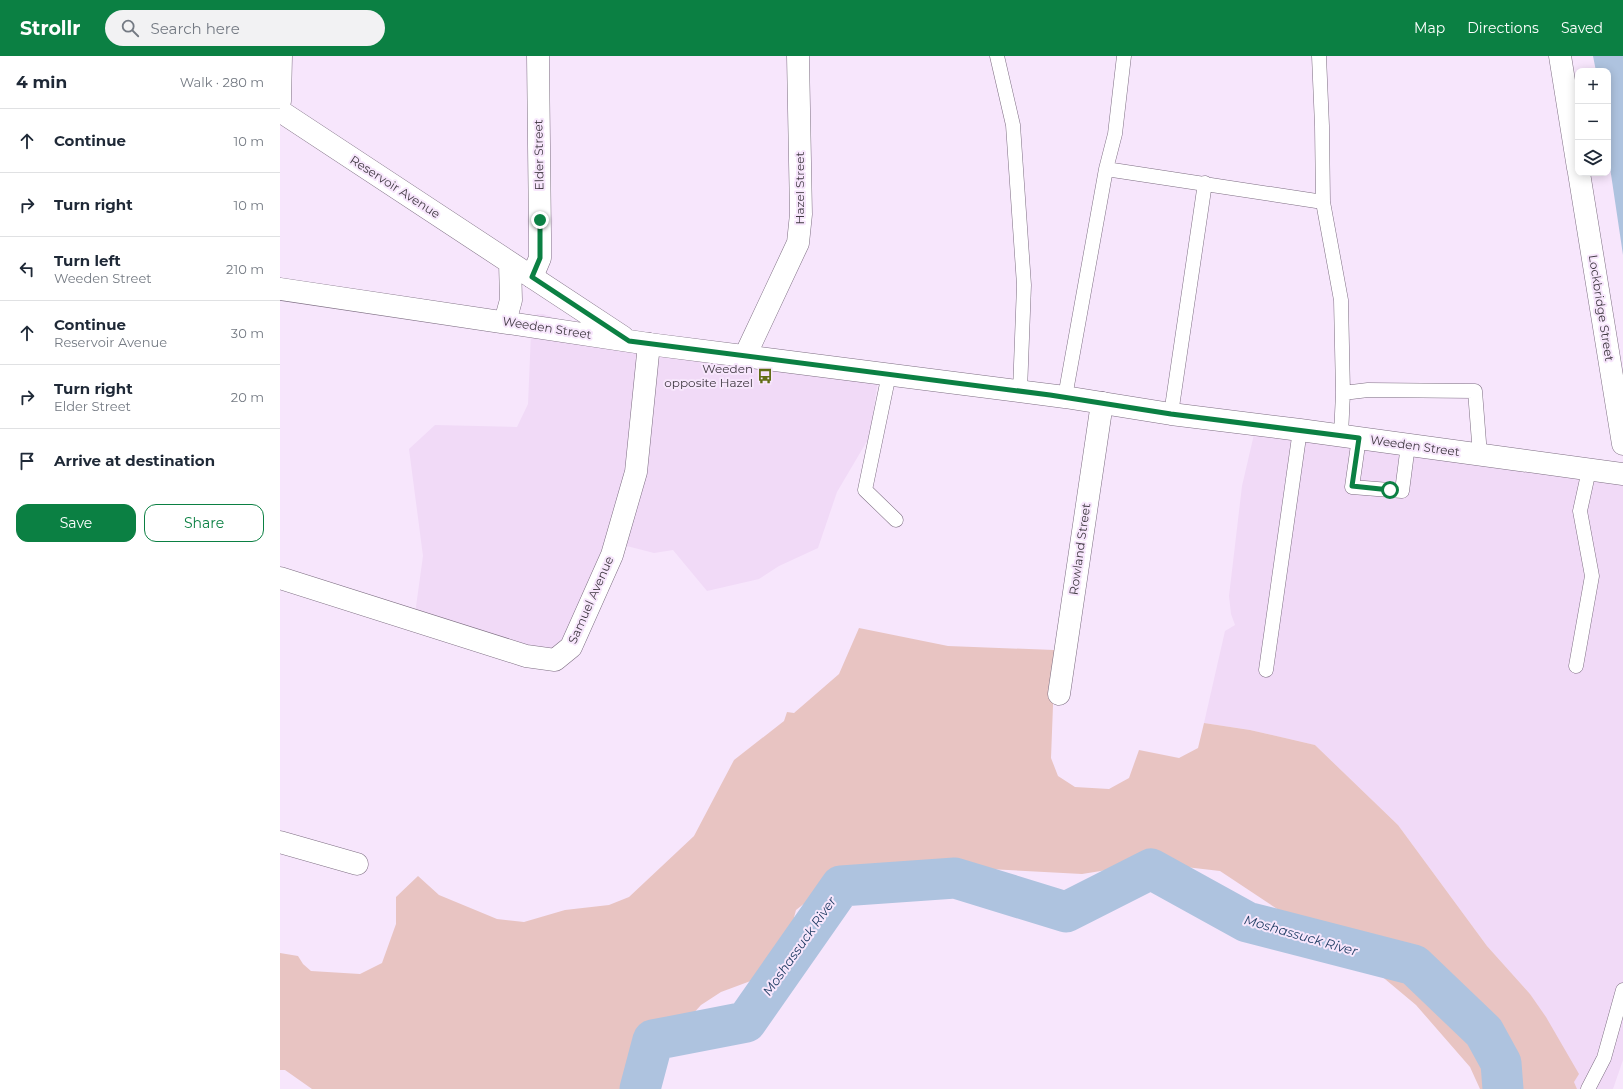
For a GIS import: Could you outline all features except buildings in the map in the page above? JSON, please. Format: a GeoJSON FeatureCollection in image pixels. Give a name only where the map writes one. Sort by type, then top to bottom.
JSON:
{"type":"FeatureCollection","features":[{"type":"Feature","properties":{"kind":"street"},"geometry":{"type":"LineString","coordinates":[[280,101],[281,56]]}},
{"type":"Feature","properties":{"kind":"street","name":"Elder Street"},"geometry":{"type":"LineString","coordinates":[[532,277],[540,258],[538,56]]}},
{"type":"Feature","properties":{"kind":"street","name":"Hazel Street"},"geometry":{"type":"LineString","coordinates":[[745,356],[798,243],[801,214],[798,56]]}},
{"type":"Feature","properties":{"kind":"street"},"geometry":{"type":"LineString","coordinates":[[1560,56],[1575,149]]}},
{"type":"Feature","properties":{"kind":"street","name":"Reservoir Avenue"},"geometry":{"type":"LineString","coordinates":[[280,111],[510,263],[639,343]]}},
{"type":"Feature","properties":{"kind":"street","name":"Lockbridge Street"},"geometry":{"type":"LineString","coordinates":[[1579,176],[1623,444]]}},
{"type":"Feature","properties":{"kind":"street"},"geometry":{"type":"LineString","coordinates":[[505,322],[511,300],[510,263]]}},
{"type":"Feature","properties":{"kind":"street","name":"Weeden Street"},"geometry":{"type":"LineString","coordinates":[[280,289],[639,343],[1020,391],[1171,414],[1623,474]]}},
{"type":"Feature","properties":{"kind":"street","name":"Samuel Avenue"},"geometry":{"type":"LineString","coordinates":[[280,578],[526,656],[555,660],[571,647],[614,547],[636,472],[639,343]]}},
{"type":"Feature","properties":{"kind":"street","name":"Rowland Street"},"geometry":{"type":"LineString","coordinates":[[1059,694],[1102,403]]}},
{"type":"Feature","properties":{"kind":"street"},"geometry":{"type":"LineString","coordinates":[[280,842],[357,864]]}},
{"type":"Feature","properties":{"kind":"lane"},"geometry":{"type":"LineString","coordinates":[[997,56],[1014,125],[1024,285],[1020,391]]}},
{"type":"Feature","properties":{"kind":"lane"},"geometry":{"type":"LineString","coordinates":[[1065,397],[1106,169],[1114,134],[1124,56]]}},
{"type":"Feature","properties":{"kind":"lane"},"geometry":{"type":"LineString","coordinates":[[1319,56],[1323,202],[1341,300],[1343,393],[1350,437],[1352,486],[1402,491],[1408,446]]}},
{"type":"Feature","properties":{"kind":"lane"},"geometry":{"type":"LineString","coordinates":[[1106,169],[1323,202]]}},
{"type":"Feature","properties":{"kind":"lane"},"geometry":{"type":"LineString","coordinates":[[1171,414],[1205,183]]}},
{"type":"Feature","properties":{"kind":"lane"},"geometry":{"type":"LineString","coordinates":[[889,374],[865,490],[896,520]]}},
{"type":"Feature","properties":{"kind":"lane"},"geometry":{"type":"LineString","coordinates":[[1343,393],[1368,390],[1475,390],[1480,455]]}},
{"type":"Feature","properties":{"kind":"lane"},"geometry":{"type":"LineString","coordinates":[[1266,670],[1300,430]]}},
{"type":"Feature","properties":{"kind":"lane"},"geometry":{"type":"LineString","coordinates":[[1576,666],[1592,576],[1580,511],[1589,470]]}},
{"type":"Feature","properties":{"kind":"lane"},"geometry":{"type":"LineString","coordinates":[[1588,1089],[1604,1058],[1623,990]]}},
{"type":"Feature","properties":{"kind":"shaded area"},"geometry":{"type":"Polygon","coordinates":[[[537,314],[543,314],[643,348],[878,379],[870,436],[837,492],[818,548],[779,566],[759,579],[707,591],[673,550],[654,553],[619,544],[551,666],[414,621],[423,556],[409,449],[435,425],[517,427],[528,404],[531,333],[537,314]]]}},
{"type":"Feature","properties":{"kind":"shaded area"},"geometry":{"type":"Polygon","coordinates":[[[1255,430],[1623,483],[1623,1060],[1613,1089],[1577,1089],[1530,994],[1487,946],[1398,825],[1315,745],[1250,730],[1204,723],[1225,631],[1235,625],[1231,614],[1229,596],[1242,486],[1255,430]]]}},
{"type":"Feature","properties":{"kind":"shaded area"},"geometry":{"type":"Polygon","coordinates":[[[859,628],[948,646],[1054,650],[1057,656],[1054,679],[1051,758],[1058,776],[1075,787],[1109,789],[1129,778],[1139,750],[1179,758],[1198,748],[1204,723],[1250,730],[1315,745],[1398,825],[1487,946],[1530,994],[1546,1017],[1579,1074],[1574,1082],[1577,1089],[1480,1089],[1470,1067],[1416,1005],[1373,969],[1306,928],[1220,871],[1151,863],[1082,874],[988,869],[851,867],[796,910],[780,970],[721,992],[701,1005],[660,1050],[646,1089],[312,1089],[285,1070],[280,1070],[280,953],[298,956],[303,964],[311,971],[360,974],[382,963],[396,924],[396,897],[418,876],[439,895],[497,919],[524,922],[565,910],[609,905],[629,897],[694,836],[734,760],[784,721],[787,712],[794,713],[839,674],[859,628]]]}},
{"type":"Feature","properties":{"kind":"water"},"geometry":{"type":"Polygon","coordinates":[[[1593,56],[1623,56],[1623,255],[1611,174],[1611,68],[1595,68],[1593,56]]]}},
{"type":"Feature","properties":{"kind":"waterway","name":"Moshassuck River"},"geometry":{"type":"LineString","coordinates":[[640,1089],[653,1040],[746,1022],[841,886],[955,878],[1066,912],[1151,869],[1247,922],[1414,965],[1484,1032],[1501,1063],[1503,1089]]}},
{"type":"Feature","properties":{"kind":"place","name":"Weeden opposite Hazel"},"geometry":{"type":"Point","coordinates":[765,376]}},
{"type":"Feature","properties":{"kind":"route"},"geometry":{"type":"LineString","coordinates":[[540,220],[540,258],[532,277],[629,341],[1050,395],[1171,414],[1359,438],[1352,486],[1390,490]]}}]}
